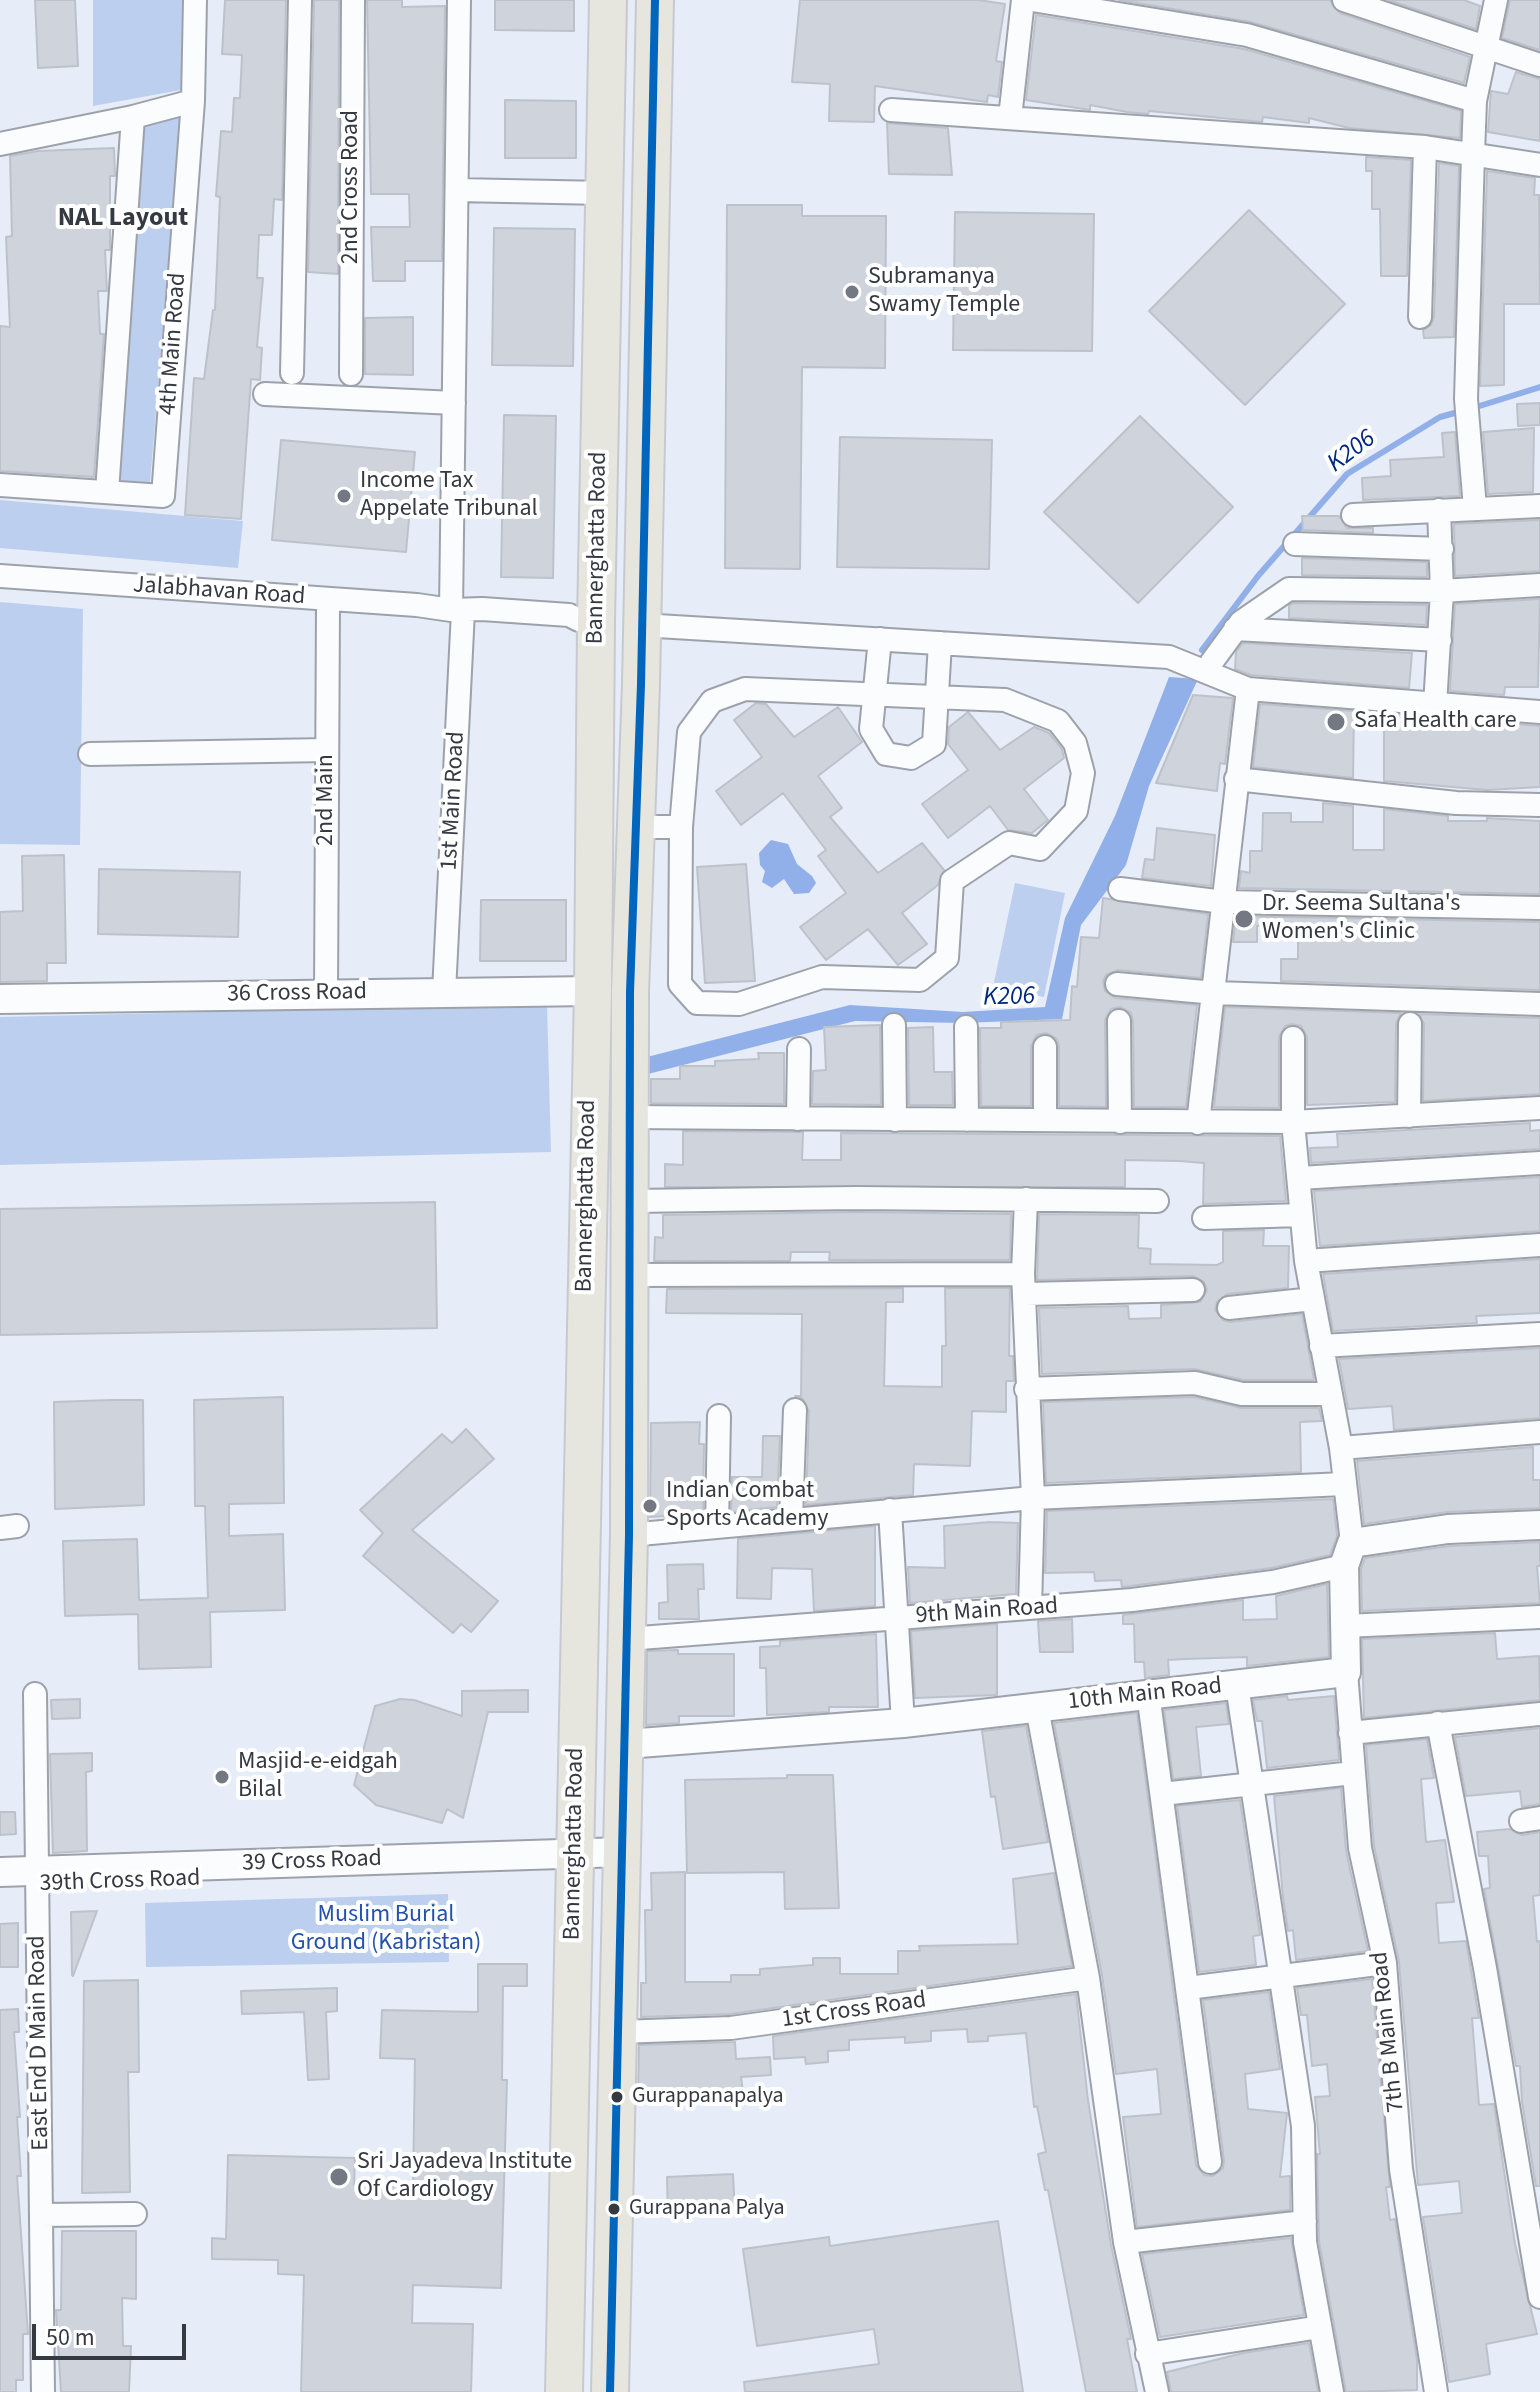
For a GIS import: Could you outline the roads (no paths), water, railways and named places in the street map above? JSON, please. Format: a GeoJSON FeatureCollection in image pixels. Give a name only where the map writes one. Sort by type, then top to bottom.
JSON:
{"type":"FeatureCollection","features":[{"type":"Feature","properties":{"kind":"main road","name":"Bannerghatta Road"},"geometry":{"type":"LineString","coordinates":[[564,2392],[593,991],[588,620],[608,0]]}},
{"type":"Feature","properties":{"kind":"main road","name":"Bannerghatta Road"},"geometry":{"type":"LineString","coordinates":[[610,2392],[626,1744],[632,1275],[630,1117],[655,0]]}},
{"type":"Feature","properties":{"kind":"street","name":"4th Main Road"},"geometry":{"type":"LineString","coordinates":[[107,492],[163,496],[193,101],[195,0]]}},
{"type":"Feature","properties":{"kind":"street"},"geometry":{"type":"LineString","coordinates":[[292,373],[300,0]]}},
{"type":"Feature","properties":{"kind":"street","name":"2nd Cross Road"},"geometry":{"type":"LineString","coordinates":[[351,374],[353,0]]}},
{"type":"Feature","properties":{"kind":"street","name":"1st Main Road"},"geometry":{"type":"LineString","coordinates":[[444,992],[457,610],[454,403],[459,0]]}},
{"type":"Feature","properties":{"kind":"street"},"geometry":{"type":"LineString","coordinates":[[1010,118],[1023,0]]}},
{"type":"Feature","properties":{"kind":"street"},"geometry":{"type":"LineString","coordinates":[[1032,0],[1247,35],[1475,101]]}},
{"type":"Feature","properties":{"kind":"street"},"geometry":{"type":"LineString","coordinates":[[1344,0],[1540,65]]}},
{"type":"Feature","properties":{"kind":"street"},"geometry":{"type":"LineString","coordinates":[[1475,508],[1466,399],[1475,101],[1496,0]]}},
{"type":"Feature","properties":{"kind":"street"},"geometry":{"type":"LineString","coordinates":[[0,144],[133,117],[193,101]]}},
{"type":"Feature","properties":{"kind":"street"},"geometry":{"type":"LineString","coordinates":[[891,110],[1425,147],[1540,165]]}},
{"type":"Feature","properties":{"kind":"street"},"geometry":{"type":"LineString","coordinates":[[0,485],[107,492],[133,117]]}},
{"type":"Feature","properties":{"kind":"street"},"geometry":{"type":"LineString","coordinates":[[1420,317],[1425,147]]}},
{"type":"Feature","properties":{"kind":"street"},"geometry":{"type":"LineString","coordinates":[[457,190],[604,193]]}},
{"type":"Feature","properties":{"kind":"street"},"geometry":{"type":"LineString","coordinates":[[265,394],[454,403]]}},
{"type":"Feature","properties":{"kind":"street"},"geometry":{"type":"LineString","coordinates":[[1353,515],[1540,506]]}},
{"type":"Feature","properties":{"kind":"street"},"geometry":{"type":"LineString","coordinates":[[1435,705],[1442,591],[1439,510]]}},
{"type":"Feature","properties":{"kind":"street"},"geometry":{"type":"LineString","coordinates":[[1295,544],[1442,549]]}},
{"type":"Feature","properties":{"kind":"street","name":"Jalabhavan Road"},"geometry":{"type":"LineString","coordinates":[[0,576],[417,605],[481,616],[568,623],[588,620]]}},
{"type":"Feature","properties":{"kind":"street","name":"Jalabhavan Road"},"geometry":{"type":"LineString","coordinates":[[0,585],[328,606],[457,610]]}},
{"type":"Feature","properties":{"kind":"street"},"geometry":{"type":"LineString","coordinates":[[1199,666],[1235,629],[1289,589],[1442,591],[1540,585]]}},
{"type":"Feature","properties":{"kind":"street","name":"2nd Main"},"geometry":{"type":"LineString","coordinates":[[326,994],[328,606]]}},
{"type":"Feature","properties":{"kind":"street"},"geometry":{"type":"LineString","coordinates":[[641,625],[1169,657],[1199,666],[1248,689],[1540,712]]}},
{"type":"Feature","properties":{"kind":"street"},"geometry":{"type":"LineString","coordinates":[[1235,629],[1440,640]]}},
{"type":"Feature","properties":{"kind":"street"},"geometry":{"type":"LineString","coordinates":[[880,639],[871,729],[886,754],[911,758],[934,744],[940,643]]}},
{"type":"Feature","properties":{"kind":"street"},"geometry":{"type":"LineString","coordinates":[[745,689],[876,694],[1005,700],[1058,721],[1075,743],[1083,773],[1076,811],[1040,849],[1009,843],[952,881],[947,958],[920,980],[822,977],[739,1004],[697,1003],[680,984],[681,827],[689,732],[712,701],[745,689]]}},
{"type":"Feature","properties":{"kind":"street"},"geometry":{"type":"LineString","coordinates":[[1198,1123],[1248,689]]}},
{"type":"Feature","properties":{"kind":"street"},"geometry":{"type":"LineString","coordinates":[[90,754],[327,750]]}},
{"type":"Feature","properties":{"kind":"street"},"geometry":{"type":"LineString","coordinates":[[1236,779],[1456,803],[1540,805]]}},
{"type":"Feature","properties":{"kind":"street"},"geometry":{"type":"LineString","coordinates":[[637,827],[681,827]]}},
{"type":"Feature","properties":{"kind":"street"},"geometry":{"type":"LineString","coordinates":[[1120,889],[1224,902],[1540,908]]}},
{"type":"Feature","properties":{"kind":"street"},"geometry":{"type":"LineString","coordinates":[[1117,984],[1215,993],[1540,1004]]}},
{"type":"Feature","properties":{"kind":"street","name":"36 Cross Road"},"geometry":{"type":"LineString","coordinates":[[0,999],[593,991]]}},
{"type":"Feature","properties":{"kind":"street"},"geometry":{"type":"LineString","coordinates":[[1119,1021],[1120,1122]]}},
{"type":"Feature","properties":{"kind":"street"},"geometry":{"type":"LineString","coordinates":[[1409,1116],[1410,1024]]}},
{"type":"Feature","properties":{"kind":"street"},"geometry":{"type":"LineString","coordinates":[[894,1025],[895,1120]]}},
{"type":"Feature","properties":{"kind":"street"},"geometry":{"type":"LineString","coordinates":[[966,1027],[967,1120]]}},
{"type":"Feature","properties":{"kind":"street"},"geometry":{"type":"LineString","coordinates":[[1293,1038],[1293,1122],[1306,1261],[1341,1448],[1348,1555],[1346,1672]]}},
{"type":"Feature","properties":{"kind":"street"},"geometry":{"type":"LineString","coordinates":[[1045,1047],[1045,1120]]}},
{"type":"Feature","properties":{"kind":"street"},"geometry":{"type":"LineString","coordinates":[[798,1119],[799,1049]]}},
{"type":"Feature","properties":{"kind":"street"},"geometry":{"type":"LineString","coordinates":[[630,1117],[1198,1123],[1293,1122],[1540,1108]]}},
{"type":"Feature","properties":{"kind":"street"},"geometry":{"type":"LineString","coordinates":[[1300,1178],[1540,1163]]}},
{"type":"Feature","properties":{"kind":"street"},"geometry":{"type":"LineString","coordinates":[[1026,1199],[1026,1389],[1033,1498],[1030,1608]]}},
{"type":"Feature","properties":{"kind":"street"},"geometry":{"type":"LineString","coordinates":[[632,1201],[1157,1201]]}},
{"type":"Feature","properties":{"kind":"street"},"geometry":{"type":"LineString","coordinates":[[1204,1218],[1301,1215]]}},
{"type":"Feature","properties":{"kind":"street"},"geometry":{"type":"LineString","coordinates":[[1306,1261],[1540,1245]]}},
{"type":"Feature","properties":{"kind":"street"},"geometry":{"type":"LineString","coordinates":[[632,1275],[1193,1290]]}},
{"type":"Feature","properties":{"kind":"street"},"geometry":{"type":"LineString","coordinates":[[1229,1308],[1313,1299]]}},
{"type":"Feature","properties":{"kind":"street"},"geometry":{"type":"LineString","coordinates":[[1321,1346],[1540,1334]]}},
{"type":"Feature","properties":{"kind":"street"},"geometry":{"type":"LineString","coordinates":[[1026,1389],[1195,1383],[1242,1394],[1330,1394]]}},
{"type":"Feature","properties":{"kind":"street"},"geometry":{"type":"LineString","coordinates":[[791,1519],[795,1410]]}},
{"type":"Feature","properties":{"kind":"street"},"geometry":{"type":"LineString","coordinates":[[717,1526],[719,1416]]}},
{"type":"Feature","properties":{"kind":"street"},"geometry":{"type":"LineString","coordinates":[[1341,1448],[1540,1432]]}},
{"type":"Feature","properties":{"kind":"street"},"geometry":{"type":"LineString","coordinates":[[629,1535],[1033,1498],[1344,1484]]}},
{"type":"Feature","properties":{"kind":"street"},"geometry":{"type":"LineString","coordinates":[[890,1510],[903,1723]]}},
{"type":"Feature","properties":{"kind":"street"},"geometry":{"type":"LineString","coordinates":[[1348,1555],[1448,1529],[1540,1525]]}},
{"type":"Feature","properties":{"kind":"street","name":"9th Main Road"},"geometry":{"type":"LineString","coordinates":[[627,1639],[1030,1608],[1273,1582],[1348,1555]]}},
{"type":"Feature","properties":{"kind":"street"},"geometry":{"type":"LineString","coordinates":[[1345,1626],[1540,1617]]}},
{"type":"Feature","properties":{"kind":"street","name":"10th Main Road"},"geometry":{"type":"LineString","coordinates":[[626,1744],[903,1723],[1346,1672]]}},
{"type":"Feature","properties":{"kind":"street","name":"7th B Main Road"},"geometry":{"type":"LineString","coordinates":[[1346,1672],[1360,1848],[1385,1963],[1401,2169],[1436,2392]]}},
{"type":"Feature","properties":{"kind":"street"},"geometry":{"type":"LineString","coordinates":[[1237,1685],[1303,2126],[1305,2222],[1332,2392]]}},
{"type":"Feature","properties":{"kind":"street"},"geometry":{"type":"LineString","coordinates":[[1148,1693],[1210,2162]]}},
{"type":"Feature","properties":{"kind":"street","name":"East End D Main Road"},"geometry":{"type":"LineString","coordinates":[[35,1694],[43,2392]]}},
{"type":"Feature","properties":{"kind":"street"},"geometry":{"type":"LineString","coordinates":[[1037,1708],[1088,1978],[1125,2242],[1157,2392]]}},
{"type":"Feature","properties":{"kind":"street"},"geometry":{"type":"LineString","coordinates":[[1350,1733],[1540,1714]]}},
{"type":"Feature","properties":{"kind":"street"},"geometry":{"type":"LineString","coordinates":[[1438,1723],[1485,1968],[1540,2297]]}},
{"type":"Feature","properties":{"kind":"street"},"geometry":{"type":"LineString","coordinates":[[1162,1794],[1353,1773]]}},
{"type":"Feature","properties":{"kind":"street"},"geometry":{"type":"LineString","coordinates":[[574,1860],[623,1859]]}},
{"type":"Feature","properties":{"kind":"street","name":"39 Cross Road"},"geometry":{"type":"LineString","coordinates":[[0,1872],[38,1878],[574,1860]]}},
{"type":"Feature","properties":{"kind":"street","name":"39th Cross Road"},"geometry":{"type":"LineString","coordinates":[[0,1886],[38,1878]]}},
{"type":"Feature","properties":{"kind":"street"},"geometry":{"type":"LineString","coordinates":[[1188,1988],[1385,1963]]}},
{"type":"Feature","properties":{"kind":"street","name":"1st Cross Road"},"geometry":{"type":"LineString","coordinates":[[619,2032],[731,2028],[1088,1978]]}},
{"type":"Feature","properties":{"kind":"street"},"geometry":{"type":"LineString","coordinates":[[41,2215],[135,2214]]}},
{"type":"Feature","properties":{"kind":"street"},"geometry":{"type":"LineString","coordinates":[[1125,2242],[1305,2222]]}},
{"type":"Feature","properties":{"kind":"street"},"geometry":{"type":"LineString","coordinates":[[1147,2354],[1320,2327]]}},
{"type":"Feature","properties":{"kind":"water"},"geometry":{"type":"Polygon","coordinates":[[[1169,677],[1198,679],[1149,786],[1126,865],[1081,925],[1062,1019],[963,1023],[855,1021],[644,1075],[643,1058],[850,1005],[963,1012],[1045,1007],[1065,918],[1115,816],[1169,677]]]}},
{"type":"Feature","properties":{"kind":"water"},"geometry":{"type":"Polygon","coordinates":[[[771,840],[788,844],[797,864],[812,876],[816,883],[809,893],[794,894],[784,879],[772,888],[762,882],[765,871],[760,865],[759,853],[771,840]]]}},
{"type":"Feature","properties":{"kind":"waterway","name":"K206"},"geometry":{"type":"LineString","coordinates":[[1473,408],[1540,387]]}},
{"type":"Feature","properties":{"kind":"waterway","name":"K206"},"geometry":{"type":"LineString","coordinates":[[1202,650],[1258,576],[1347,474],[1440,417],[1462,411]]}},
{"type":"Feature","properties":{"kind":"place","name":"Subramanya Swamy Temple"},"geometry":{"type":"Point","coordinates":[852,292]}},
{"type":"Feature","properties":{"kind":"place","name":"Income Tax Appelate Tribunal"},"geometry":{"type":"Point","coordinates":[344,496]}},
{"type":"Feature","properties":{"kind":"place","name":"Safa Health care"},"geometry":{"type":"Point","coordinates":[1336,722]}},
{"type":"Feature","properties":{"kind":"place","name":"Dr. Seema Sultana's Women's Clinic"},"geometry":{"type":"Point","coordinates":[1244,919]}},
{"type":"Feature","properties":{"kind":"place","name":"Indian Combat Sports Academy"},"geometry":{"type":"Point","coordinates":[650,1506]}},
{"type":"Feature","properties":{"kind":"place","name":"Masjid-e-eidgah Bilal"},"geometry":{"type":"Point","coordinates":[222,1777]}},
{"type":"Feature","properties":{"kind":"place","name":"Gurappanapalya"},"geometry":{"type":"Point","coordinates":[617,2097]}},
{"type":"Feature","properties":{"kind":"place","name":"Sri Jayadeva Institute Of Cardiology"},"geometry":{"type":"Point","coordinates":[339,2177]}},
{"type":"Feature","properties":{"kind":"place","name":"Gurappana Palya"},"geometry":{"type":"Point","coordinates":[614,2209]}},
{"type":"Feature","properties":{"kind":"district","name":"NAL Layout"},"geometry":{"type":"Point","coordinates":[123,219]}},
{"type":"Feature","properties":{"kind":"park label","name":"Muslim Burial Ground (Kabristan)"},"geometry":{"type":"Point","coordinates":[386,1930]}}]}
